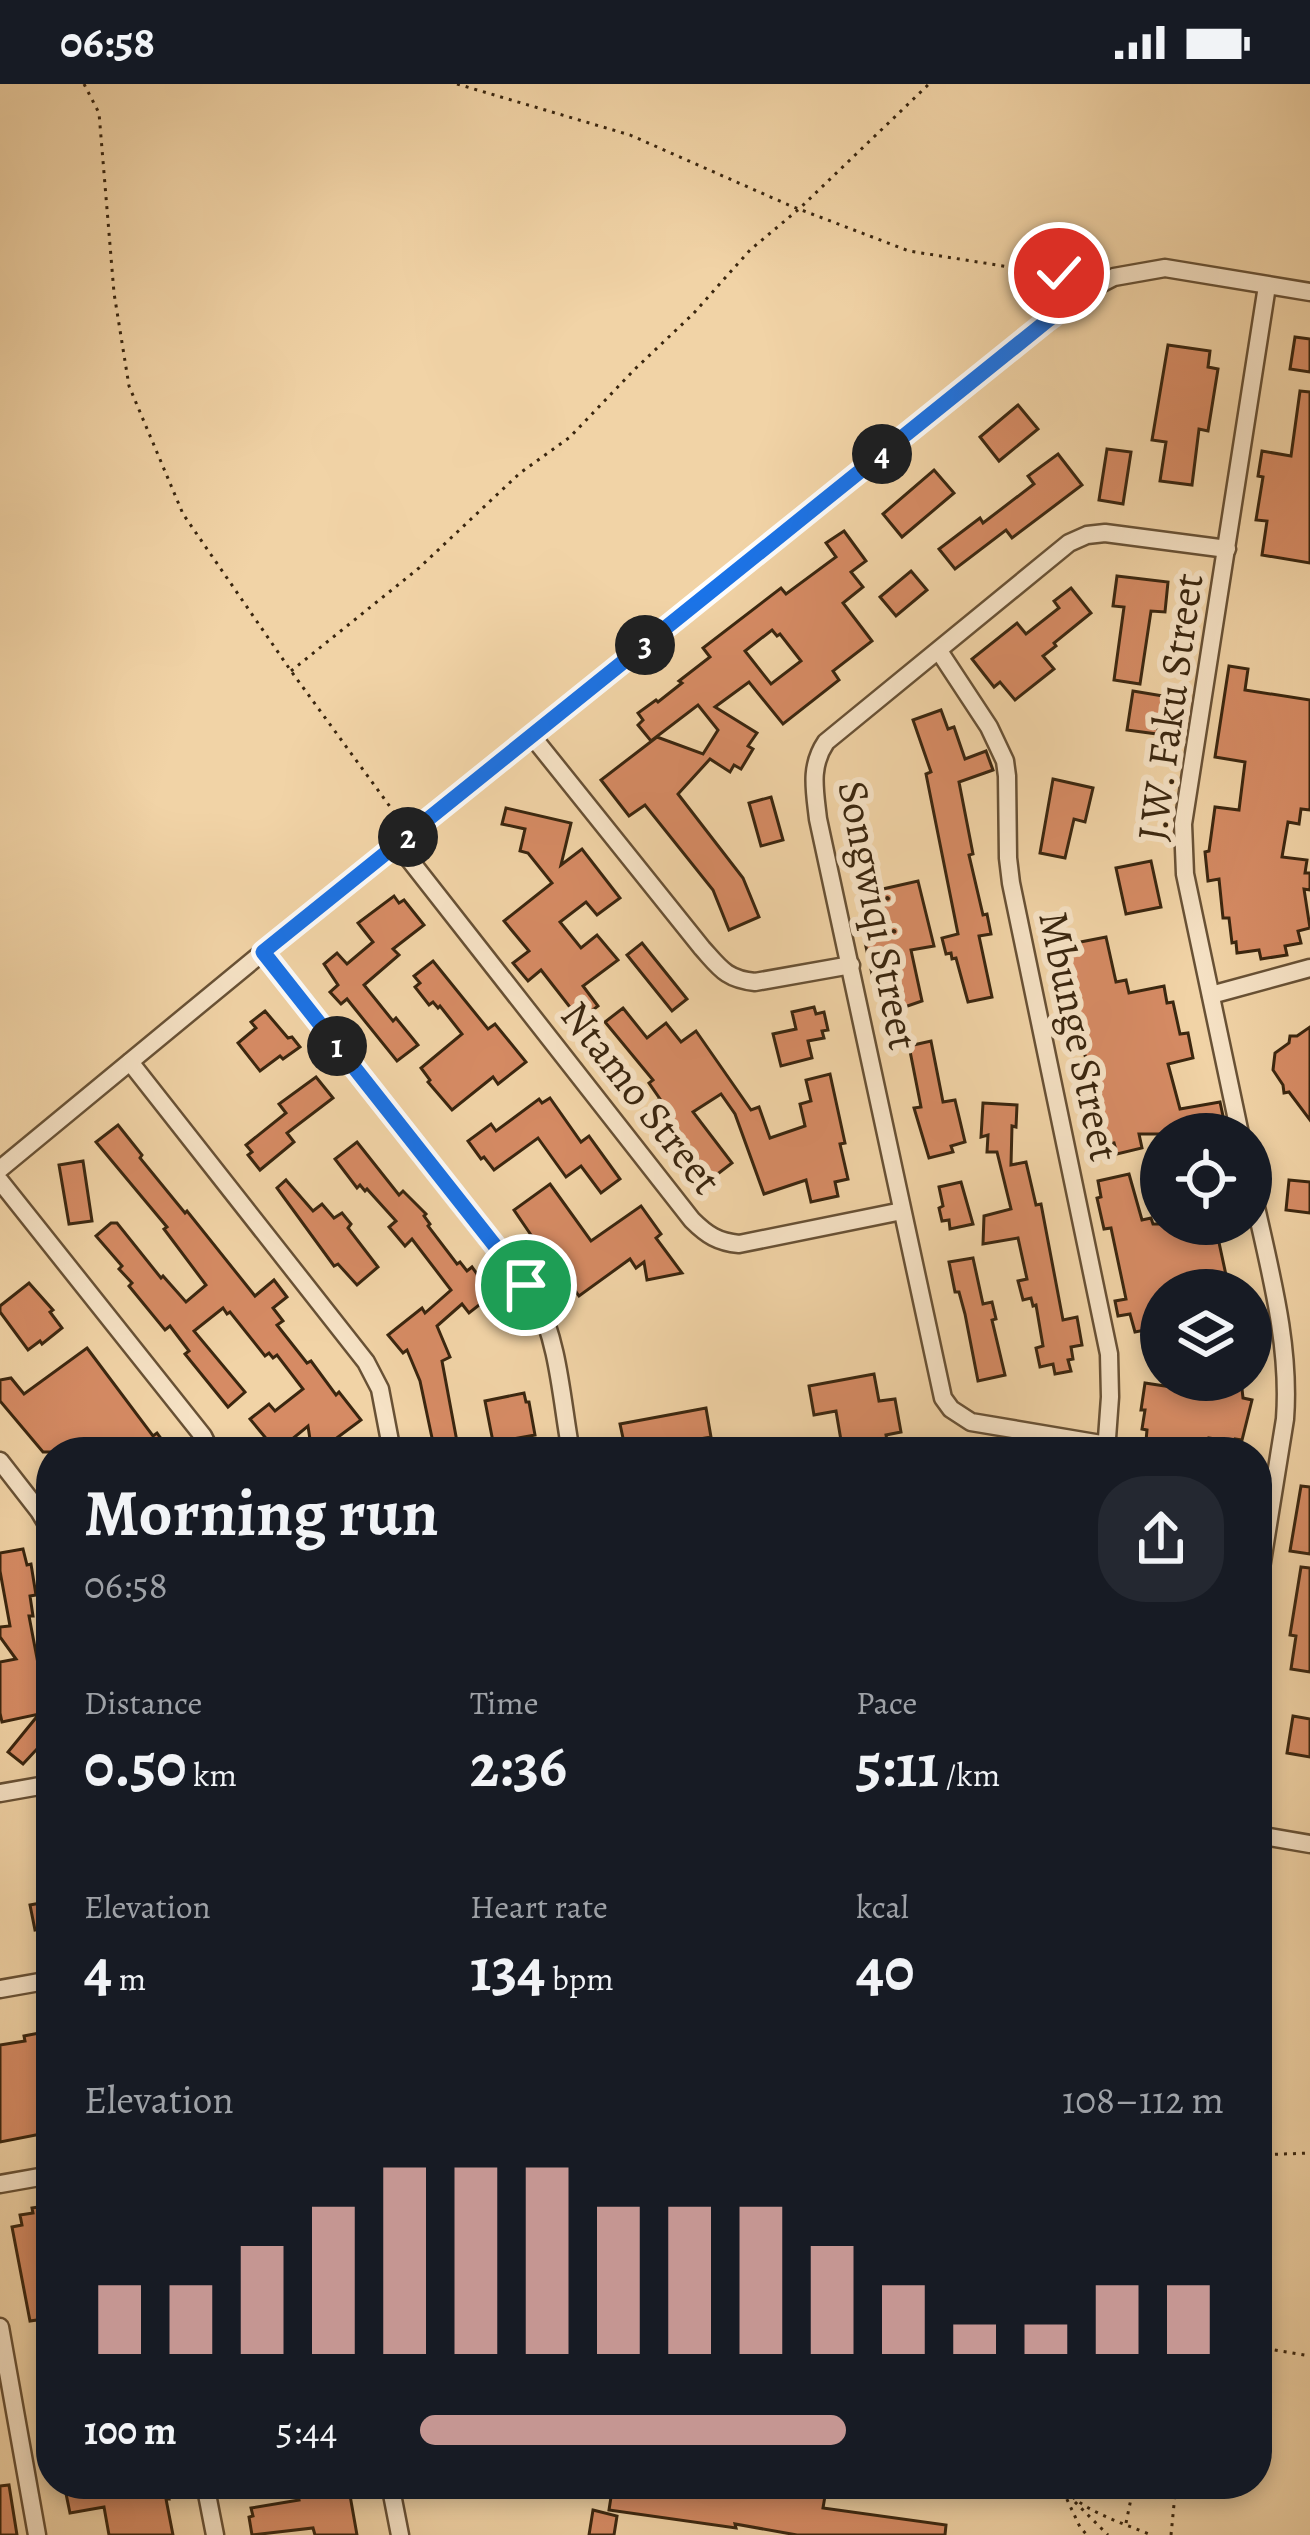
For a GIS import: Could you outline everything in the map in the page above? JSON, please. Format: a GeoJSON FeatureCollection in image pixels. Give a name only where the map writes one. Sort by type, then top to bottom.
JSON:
{"type":"FeatureCollection","features":[{"type":"Feature","properties":{"kind":"street"},"geometry":{"type":"LineString","coordinates":[[0,1168],[1097,284],[1128,273],[1165,268],[1310,292]]}},
{"type":"Feature","properties":{"kind":"street","name":"J.W. Faku Street"},"geometry":{"type":"LineString","coordinates":[[1236,1113],[1184,874],[1183,824],[1267,286]]}},
{"type":"Feature","properties":{"kind":"street","name":"Songwiqi Street"},"geometry":{"type":"LineString","coordinates":[[1043,1437],[971,1422],[943,1398],[818,819],[815,762],[826,742],[1069,543],[1087,535],[1125,534],[1227,548]]}},
{"type":"Feature","properties":{"kind":"street","name":"Mbunge Street"},"geometry":{"type":"LineString","coordinates":[[939,651],[1005,761],[1011,884],[1109,1354],[1106,1437]]}},
{"type":"Feature","properties":{"kind":"street"},"geometry":{"type":"LineString","coordinates":[[532,736],[727,975],[755,982],[851,965]]}},
{"type":"Feature","properties":{"kind":"street","name":"Ntamo Street"},"geometry":{"type":"LineString","coordinates":[[405,840],[706,1234],[739,1244],[902,1211]]}},
{"type":"Feature","properties":{"kind":"street"},"geometry":{"type":"LineString","coordinates":[[263,952],[536,1300],[550,1338],[568,1437]]}},
{"type":"Feature","properties":{"kind":"street"},"geometry":{"type":"LineString","coordinates":[[1211,995],[1310,968]]}},
{"type":"Feature","properties":{"kind":"street"},"geometry":{"type":"LineString","coordinates":[[130,1063],[366,1362],[380,1389],[389,1437]]}},
{"type":"Feature","properties":{"kind":"street"},"geometry":{"type":"LineString","coordinates":[[0,1181],[203,1437]]}},
{"type":"Feature","properties":{"kind":"street"},"geometry":{"type":"LineString","coordinates":[[1263,1245],[1287,1390],[1272,1503]]}},
{"type":"Feature","properties":{"kind":"street"},"geometry":{"type":"LineString","coordinates":[[0,1461],[36,1507]]}},
{"type":"Feature","properties":{"kind":"street"},"geometry":{"type":"LineString","coordinates":[[0,1793],[36,1787]]}},
{"type":"Feature","properties":{"kind":"street"},"geometry":{"type":"LineString","coordinates":[[1272,1838],[1310,1844]]}},
{"type":"Feature","properties":{"kind":"street"},"geometry":{"type":"LineString","coordinates":[[0,1989],[36,1983]]}},
{"type":"Feature","properties":{"kind":"street"},"geometry":{"type":"LineString","coordinates":[[0,2184],[36,2178]]}},
{"type":"Feature","properties":{"kind":"street"},"geometry":{"type":"LineString","coordinates":[[0,2327],[37,2535]]}},
{"type":"Feature","properties":{"kind":"street"},"geometry":{"type":"LineString","coordinates":[[209,2499],[215,2535]]}},
{"type":"Feature","properties":{"kind":"street"},"geometry":{"type":"LineString","coordinates":[[393,2499],[400,2535]]}},
{"type":"Feature","properties":{"kind":"path"},"geometry":{"type":"LineString","coordinates":[[84,84],[99,113],[114,293],[129,386],[183,514],[405,840]]}},
{"type":"Feature","properties":{"kind":"path"},"geometry":{"type":"LineString","coordinates":[[458,84],[630,135],[909,251],[1059,273],[1097,284]]}},
{"type":"Feature","properties":{"kind":"path"},"geometry":{"type":"LineString","coordinates":[[291,670],[419,568],[520,473],[570,437],[750,250],[928,84]]}},
{"type":"Feature","properties":{"kind":"path"},"geometry":{"type":"LineString","coordinates":[[1272,2154],[1310,2153]]}},
{"type":"Feature","properties":{"kind":"path"},"geometry":{"type":"LineString","coordinates":[[1272,2350],[1310,2356]]}},
{"type":"Feature","properties":{"kind":"path"},"geometry":{"type":"LineString","coordinates":[[1067,2499],[1087,2535]]}},
{"type":"Feature","properties":{"kind":"path"},"geometry":{"type":"LineString","coordinates":[[1072,2499],[1108,2535]]}},
{"type":"Feature","properties":{"kind":"path"},"geometry":{"type":"LineString","coordinates":[[1074,2499],[1151,2535]]}},
{"type":"Feature","properties":{"kind":"path"},"geometry":{"type":"LineString","coordinates":[[1126,2524],[1131,2499]]}},
{"type":"Feature","properties":{"kind":"path"},"geometry":{"type":"LineString","coordinates":[[1171,2535],[1175,2499]]}},
{"type":"Feature","properties":{"kind":"building"},"geometry":{"type":"Polygon","coordinates":[[[1295,337],[1310,339],[1310,372],[1290,369],[1295,337]]]}},
{"type":"Feature","properties":{"kind":"building"},"geometry":{"type":"Polygon","coordinates":[[[1168,345],[1210,351],[1208,367],[1218,369],[1208,431],[1199,429],[1192,485],[1160,481],[1166,442],[1152,440],[1168,345]]]}},
{"type":"Feature","properties":{"kind":"building"},"geometry":{"type":"Polygon","coordinates":[[[1300,391],[1310,392],[1310,563],[1262,555],[1267,521],[1256,520],[1262,451],[1291,456],[1300,391]]]}},
{"type":"Feature","properties":{"kind":"building"},"geometry":{"type":"Polygon","coordinates":[[[1018,405],[1038,429],[999,461],[980,437],[1018,405]]]}},
{"type":"Feature","properties":{"kind":"building"},"geometry":{"type":"Polygon","coordinates":[[[1107,449],[1131,452],[1123,504],[1099,500],[1107,449]]]}},
{"type":"Feature","properties":{"kind":"building"},"geometry":{"type":"Polygon","coordinates":[[[1058,454],[1082,485],[1012,538],[1006,530],[955,569],[939,549],[1034,484],[1028,476],[1058,454]]]}},
{"type":"Feature","properties":{"kind":"building"},"geometry":{"type":"Polygon","coordinates":[[[934,470],[954,493],[902,537],[883,514],[934,470]]]}},
{"type":"Feature","properties":{"kind":"building"},"geometry":{"type":"Polygon","coordinates":[[[844,531],[866,561],[851,572],[863,587],[843,603],[872,641],[833,671],[839,680],[783,724],[749,682],[715,707],[757,733],[748,746],[753,749],[741,769],[734,765],[730,772],[710,759],[678,794],[743,878],[759,917],[729,930],[713,890],[645,805],[629,816],[601,780],[657,737],[703,754],[718,730],[698,705],[651,741],[638,725],[643,720],[638,713],[710,657],[703,648],[781,588],[786,594],[836,557],[826,543],[844,531]],[[772,630],[745,651],[771,684],[801,661],[772,630]]]}},
{"type":"Feature","properties":{"kind":"building"},"geometry":{"type":"Polygon","coordinates":[[[911,571],[927,590],[896,616],[880,597],[911,571]]]}},
{"type":"Feature","properties":{"kind":"building"},"geometry":{"type":"Polygon","coordinates":[[[1117,576],[1168,582],[1165,612],[1151,611],[1140,684],[1114,680],[1124,607],[1113,606],[1117,576]]]}},
{"type":"Feature","properties":{"kind":"building"},"geometry":{"type":"Polygon","coordinates":[[[1071,588],[1091,613],[1043,656],[1054,669],[1015,700],[1000,682],[994,687],[972,659],[1017,623],[1026,634],[1059,608],[1054,601],[1071,588]]]}},
{"type":"Feature","properties":{"kind":"building"},"geometry":{"type":"Polygon","coordinates":[[[1229,666],[1248,669],[1245,690],[1310,700],[1310,810],[1301,809],[1299,824],[1288,822],[1282,857],[1307,860],[1310,890],[1304,889],[1310,928],[1298,931],[1301,943],[1285,946],[1287,955],[1261,959],[1259,950],[1237,953],[1229,918],[1223,918],[1219,879],[1208,881],[1205,852],[1209,851],[1215,807],[1239,810],[1245,762],[1215,757],[1229,666]]]}},
{"type":"Feature","properties":{"kind":"building"},"geometry":{"type":"Polygon","coordinates":[[[1133,691],[1163,696],[1157,734],[1127,730],[1133,691]]]}},
{"type":"Feature","properties":{"kind":"building"},"geometry":{"type":"Polygon","coordinates":[[[941,710],[948,729],[954,727],[965,759],[986,751],[993,770],[959,782],[973,854],[969,855],[991,934],[979,936],[992,997],[968,1002],[956,958],[946,954],[942,938],[958,934],[926,774],[931,772],[913,720],[941,710]]]}},
{"type":"Feature","properties":{"kind":"building"},"geometry":{"type":"Polygon","coordinates":[[[1053,779],[1093,788],[1085,822],[1074,819],[1065,858],[1040,853],[1053,779]]]}},
{"type":"Feature","properties":{"kind":"building"},"geometry":{"type":"Polygon","coordinates":[[[771,797],[783,840],[761,846],[749,803],[771,797]]]}},
{"type":"Feature","properties":{"kind":"building"},"geometry":{"type":"Polygon","coordinates":[[[506,808],[571,823],[561,865],[582,849],[620,898],[597,915],[586,902],[560,922],[581,948],[597,935],[618,960],[583,986],[598,1006],[580,1020],[541,970],[528,981],[513,963],[529,951],[504,921],[552,883],[528,853],[520,851],[525,829],[502,824],[506,808]]]}},
{"type":"Feature","properties":{"kind":"building"},"geometry":{"type":"Polygon","coordinates":[[[1151,861],[1161,907],[1126,914],[1116,868],[1151,861]]]}},
{"type":"Feature","properties":{"kind":"building"},"geometry":{"type":"Polygon","coordinates":[[[918,881],[934,946],[911,950],[922,1001],[896,1010],[889,970],[872,974],[863,933],[871,933],[866,913],[878,910],[874,891],[918,881]]]}},
{"type":"Feature","properties":{"kind":"building"},"geometry":{"type":"Polygon","coordinates":[[[394,896],[399,903],[404,900],[424,925],[393,949],[399,955],[364,985],[418,1045],[397,1061],[347,999],[341,1004],[330,992],[338,985],[324,964],[337,953],[347,964],[373,942],[358,923],[394,896]]]}},
{"type":"Feature","properties":{"kind":"building"},"geometry":{"type":"Polygon","coordinates":[[[1106,937],[1116,982],[1126,980],[1129,993],[1164,986],[1180,1034],[1188,1033],[1193,1058],[1168,1064],[1180,1109],[1220,1102],[1222,1113],[1140,1113],[1140,1148],[1117,1154],[1114,1143],[1096,1145],[1093,1121],[1085,1122],[1081,1105],[1097,1098],[1060,946],[1106,937]]]}},
{"type":"Feature","properties":{"kind":"building"},"geometry":{"type":"Polygon","coordinates":[[[642,943],[687,999],[672,1011],[627,955],[642,943]]]}},
{"type":"Feature","properties":{"kind":"building"},"geometry":{"type":"Polygon","coordinates":[[[433,961],[488,1029],[495,1024],[526,1062],[498,1084],[493,1077],[452,1110],[421,1068],[462,1034],[440,1006],[429,1005],[415,987],[420,983],[414,976],[433,961]]]}},
{"type":"Feature","properties":{"kind":"building"},"geometry":{"type":"Polygon","coordinates":[[[814,1007],[816,1014],[824,1012],[828,1030],[822,1031],[824,1038],[808,1041],[812,1058],[781,1066],[773,1034],[796,1029],[792,1012],[814,1007]]]}},
{"type":"Feature","properties":{"kind":"building"},"geometry":{"type":"Polygon","coordinates":[[[623,1008],[647,1038],[666,1023],[681,1042],[696,1031],[751,1110],[759,1107],[770,1138],[805,1126],[800,1104],[811,1101],[806,1080],[830,1074],[848,1179],[835,1182],[838,1196],[811,1202],[806,1180],[764,1194],[735,1114],[721,1094],[693,1112],[732,1163],[711,1179],[658,1100],[649,1083],[653,1080],[605,1022],[623,1008]]]}},
{"type":"Feature","properties":{"kind":"building"},"geometry":{"type":"Polygon","coordinates":[[[265,1011],[300,1047],[260,1071],[238,1043],[256,1028],[251,1022],[265,1011]]]}},
{"type":"Feature","properties":{"kind":"building"},"geometry":{"type":"Polygon","coordinates":[[[1310,1027],[1310,1120],[1289,1092],[1284,1093],[1273,1070],[1275,1053],[1289,1043],[1290,1036],[1310,1027]]]}},
{"type":"Feature","properties":{"kind":"building"},"geometry":{"type":"Polygon","coordinates":[[[931,1041],[943,1102],[955,1100],[965,1142],[951,1146],[953,1152],[929,1158],[914,1108],[921,1107],[909,1046],[931,1041]]]}},
{"type":"Feature","properties":{"kind":"building"},"geometry":{"type":"Polygon","coordinates":[[[316,1077],[333,1098],[287,1133],[294,1142],[260,1170],[246,1145],[286,1113],[279,1104],[316,1077]]]}},
{"type":"Feature","properties":{"kind":"building"},"geometry":{"type":"Polygon","coordinates":[[[550,1098],[581,1142],[589,1136],[620,1179],[601,1193],[581,1166],[566,1177],[538,1138],[494,1170],[468,1141],[491,1124],[496,1131],[539,1099],[542,1103],[550,1098]]]}},
{"type":"Feature","properties":{"kind":"building"},"geometry":{"type":"Polygon","coordinates":[[[983,1103],[1017,1105],[1011,1165],[1026,1162],[1036,1205],[1041,1204],[1063,1320],[1077,1317],[1082,1345],[1071,1347],[1071,1371],[1055,1374],[1053,1364],[1040,1367],[1036,1348],[1043,1346],[1036,1305],[1031,1298],[1023,1300],[1018,1281],[1027,1279],[1018,1238],[983,1244],[984,1216],[1011,1209],[997,1152],[987,1152],[988,1135],[981,1137],[983,1103]]]}},
{"type":"Feature","properties":{"kind":"building"},"geometry":{"type":"Polygon","coordinates":[[[118,1125],[255,1296],[274,1280],[287,1297],[273,1308],[283,1321],[277,1325],[361,1420],[338,1437],[310,1437],[308,1426],[295,1437],[265,1437],[250,1419],[269,1404],[275,1411],[303,1389],[277,1355],[265,1356],[223,1308],[194,1331],[245,1392],[228,1407],[185,1354],[189,1351],[170,1326],[165,1330],[129,1286],[132,1283],[119,1269],[122,1266],[96,1236],[117,1223],[186,1302],[206,1285],[164,1229],[167,1227],[96,1142],[118,1125]]]}},
{"type":"Feature","properties":{"kind":"building"},"geometry":{"type":"Polygon","coordinates":[[[357,1142],[399,1195],[403,1191],[426,1214],[428,1226],[457,1264],[467,1271],[472,1267],[485,1285],[480,1289],[488,1298],[469,1313],[462,1304],[437,1326],[450,1357],[442,1361],[456,1437],[432,1437],[420,1381],[407,1350],[403,1353],[388,1335],[422,1308],[425,1313],[451,1290],[412,1239],[405,1246],[389,1227],[396,1221],[367,1189],[357,1188],[335,1159],[357,1142]]]}},
{"type":"Feature","properties":{"kind":"building"},"geometry":{"type":"Polygon","coordinates":[[[83,1161],[92,1221],[69,1224],[59,1165],[83,1161]]]}},
{"type":"Feature","properties":{"kind":"building"},"geometry":{"type":"Polygon","coordinates":[[[1129,1174],[1140,1213],[1140,1245],[1220,1245],[1225,1269],[1140,1269],[1140,1331],[1135,1332],[1130,1314],[1118,1316],[1115,1301],[1126,1299],[1111,1228],[1104,1229],[1098,1181],[1129,1174]]]}},
{"type":"Feature","properties":{"kind":"building"},"geometry":{"type":"Polygon","coordinates":[[[286,1180],[313,1211],[322,1204],[334,1218],[342,1213],[351,1224],[348,1228],[378,1267],[357,1285],[338,1264],[334,1266],[277,1188],[286,1180]]]}},
{"type":"Feature","properties":{"kind":"building"},"geometry":{"type":"Polygon","coordinates":[[[1289,1180],[1310,1182],[1310,1213],[1286,1210],[1289,1180]]]}},
{"type":"Feature","properties":{"kind":"building"},"geometry":{"type":"Polygon","coordinates":[[[961,1182],[973,1224],[950,1229],[949,1220],[942,1221],[939,1187],[961,1182]]]}},
{"type":"Feature","properties":{"kind":"building"},"geometry":{"type":"Polygon","coordinates":[[[550,1184],[591,1241],[641,1206],[661,1234],[656,1238],[682,1273],[647,1280],[644,1262],[636,1268],[630,1259],[579,1296],[546,1249],[535,1257],[523,1240],[531,1235],[514,1210],[550,1184]]]}},
{"type":"Feature","properties":{"kind":"building"},"geometry":{"type":"Polygon","coordinates":[[[973,1258],[983,1304],[992,1302],[1005,1375],[978,1381],[949,1262],[973,1258]]]}},
{"type":"Feature","properties":{"kind":"building"},"geometry":{"type":"Polygon","coordinates":[[[29,1283],[62,1328],[28,1350],[0,1306],[29,1283]]]}},
{"type":"Feature","properties":{"kind":"building"},"geometry":{"type":"Polygon","coordinates":[[[87,1348],[153,1436],[160,1437],[36,1437],[36,1444],[0,1401],[0,1380],[11,1378],[24,1394],[87,1348]]]}},
{"type":"Feature","properties":{"kind":"building"},"geometry":{"type":"Polygon","coordinates":[[[874,1374],[879,1401],[895,1399],[901,1432],[886,1437],[840,1437],[836,1411],[814,1415],[809,1386],[874,1374]]]}},
{"type":"Feature","properties":{"kind":"building"},"geometry":{"type":"Polygon","coordinates":[[[524,1393],[535,1435],[492,1437],[485,1401],[524,1393]]]}},
{"type":"Feature","properties":{"kind":"building"},"geometry":{"type":"Polygon","coordinates":[[[1142,1401],[1252,1401],[1243,1437],[1146,1437],[1147,1430],[1142,1429],[1145,1410],[1141,1410],[1142,1401]]]}},
{"type":"Feature","properties":{"kind":"building"},"geometry":{"type":"Polygon","coordinates":[[[706,1408],[711,1437],[623,1437],[620,1424],[706,1408]]]}},
{"type":"Feature","properties":{"kind":"building"},"geometry":{"type":"Polygon","coordinates":[[[1301,1486],[1310,1487],[1310,1554],[1290,1551],[1301,1486]]]}},
{"type":"Feature","properties":{"kind":"building"},"geometry":{"type":"Polygon","coordinates":[[[23,1549],[27,1565],[31,1564],[36,1595],[30,1596],[33,1616],[29,1616],[36,1653],[36,1715],[2,1722],[0,1662],[16,1659],[0,1637],[0,1627],[10,1626],[0,1553],[23,1549]]]}},
{"type":"Feature","properties":{"kind":"building"},"geometry":{"type":"Polygon","coordinates":[[[1301,1567],[1310,1568],[1310,1672],[1291,1669],[1296,1636],[1290,1635],[1301,1567]]]}},
{"type":"Feature","properties":{"kind":"building"},"geometry":{"type":"Polygon","coordinates":[[[1293,1716],[1310,1719],[1310,1757],[1287,1753],[1293,1716]]]}},
{"type":"Feature","properties":{"kind":"building"},"geometry":{"type":"Polygon","coordinates":[[[36,1718],[36,1750],[23,1764],[8,1752],[36,1718]]]}},
{"type":"Feature","properties":{"kind":"building"},"geometry":{"type":"Polygon","coordinates":[[[36,1904],[36,1930],[35,1930],[30,1905],[36,1904]]]}},
{"type":"Feature","properties":{"kind":"building"},"geometry":{"type":"Polygon","coordinates":[[[36,2034],[36,2135],[0,2142],[0,2045],[25,2041],[24,2036],[36,2034]]]}},
{"type":"Feature","properties":{"kind":"building"},"geometry":{"type":"Polygon","coordinates":[[[36,2207],[36,2320],[30,2321],[12,2227],[22,2225],[20,2215],[33,2213],[36,2207]]]}},
{"type":"Feature","properties":{"kind":"building"},"geometry":{"type":"Polygon","coordinates":[[[9,2485],[17,2535],[0,2535],[0,2486],[9,2485]]]}},
{"type":"Feature","properties":{"kind":"building"},"geometry":{"type":"Polygon","coordinates":[[[67,2499],[166,2499],[173,2535],[109,2535],[104,2507],[70,2513],[67,2499]]]}},
{"type":"Feature","properties":{"kind":"building"},"geometry":{"type":"Polygon","coordinates":[[[351,2499],[357,2535],[315,2535],[313,2528],[252,2535],[251,2508],[299,2500],[351,2499]]]}},
{"type":"Feature","properties":{"kind":"building"},"geometry":{"type":"Polygon","coordinates":[[[611,2499],[824,2499],[823,2508],[946,2525],[945,2535],[797,2535],[609,2510],[611,2499]]]}},
{"type":"Feature","properties":{"kind":"building"},"geometry":{"type":"Polygon","coordinates":[[[593,2510],[617,2516],[614,2535],[589,2535],[593,2510]]]}},
{"type":"Feature","properties":{"kind":"route"},"geometry":{"type":"LineString","coordinates":[[526,1285],[263,952],[1097,284],[1059,273]]}}]}
